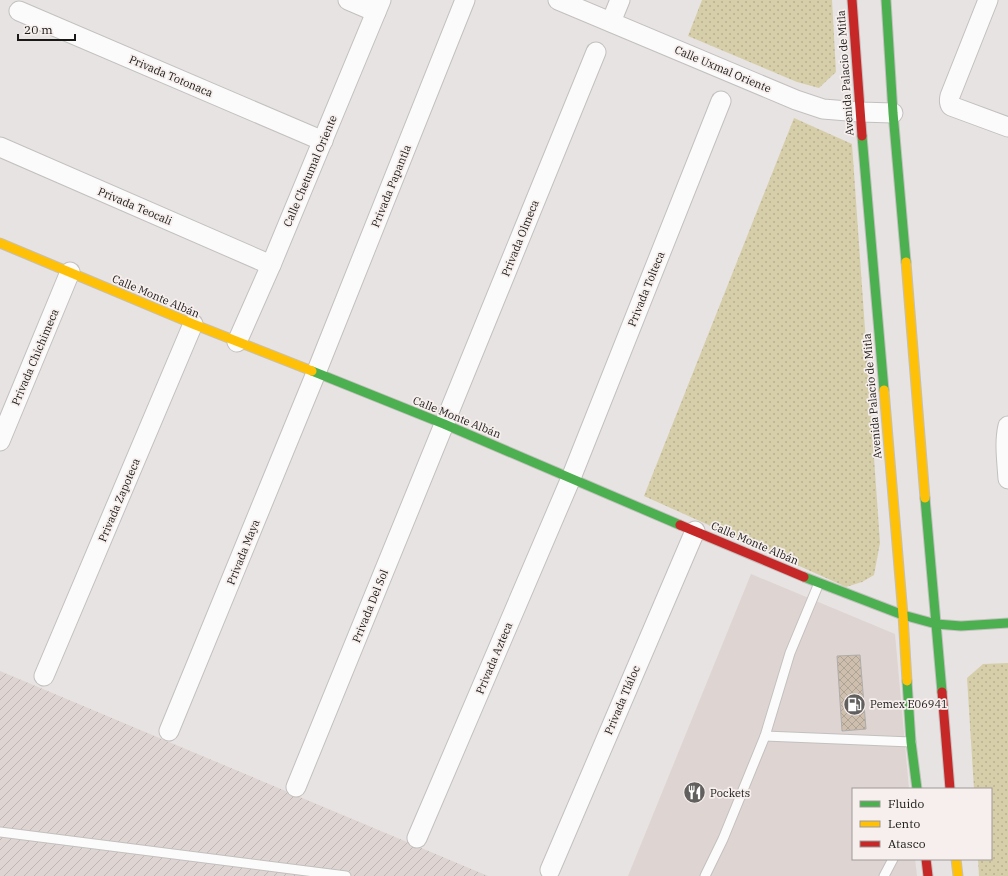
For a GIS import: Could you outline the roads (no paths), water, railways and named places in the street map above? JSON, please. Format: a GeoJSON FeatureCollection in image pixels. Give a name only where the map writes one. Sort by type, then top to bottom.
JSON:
{"type":"FeatureCollection","features":[{"type":"Feature","properties":{"kind":"main road","name":"Avenida Palacio de Mitla"},"geometry":{"type":"LineString","coordinates":[[852,0],[860,112],[904,615],[911,742],[917,788]]}},
{"type":"Feature","properties":{"kind":"main road"},"geometry":{"type":"LineString","coordinates":[[886,0],[893,112],[950,788]]}},
{"type":"Feature","properties":{"kind":"main road","name":"Calle Monte Albán"},"geometry":{"type":"LineString","coordinates":[[0,243],[237,342],[444,424],[820,583],[904,615],[936,624],[961,626],[1008,623]]}},
{"type":"Feature","properties":{"kind":"main road"},"geometry":{"type":"LineString","coordinates":[[926,860],[928,876]]}},
{"type":"Feature","properties":{"kind":"main road"},"geometry":{"type":"LineString","coordinates":[[956,860],[958,876]]}},
{"type":"Feature","properties":{"kind":"street"},"geometry":{"type":"LineString","coordinates":[[348,0],[378,6]]}},
{"type":"Feature","properties":{"kind":"street","name":"Privada Papantla"},"geometry":{"type":"LineString","coordinates":[[316,373],[465,0]]}},
{"type":"Feature","properties":{"kind":"street","name":"Calle Uxmal Oriente"},"geometry":{"type":"LineString","coordinates":[[558,0],[796,100],[824,109],[860,112],[893,112]]}},
{"type":"Feature","properties":{"kind":"street"},"geometry":{"type":"LineString","coordinates":[[611,22],[620,0]]}},
{"type":"Feature","properties":{"kind":"street"},"geometry":{"type":"LineString","coordinates":[[988,0],[950,96],[949,104],[1008,127]]}},
{"type":"Feature","properties":{"kind":"street","name":"Calle Chetumal Oriente"},"geometry":{"type":"LineString","coordinates":[[237,342],[271,265],[378,6]]}},
{"type":"Feature","properties":{"kind":"street","name":"Privada Totonaca"},"geometry":{"type":"LineString","coordinates":[[19,11],[323,141]]}},
{"type":"Feature","properties":{"kind":"street","name":"Privada Olmeca"},"geometry":{"type":"LineString","coordinates":[[444,424],[596,52]]}},
{"type":"Feature","properties":{"kind":"street","name":"Privada Tolteca"},"geometry":{"type":"LineString","coordinates":[[571,478],[721,101]]}},
{"type":"Feature","properties":{"kind":"street","name":"Privada Teocali"},"geometry":{"type":"LineString","coordinates":[[0,147],[271,265]]}},
{"type":"Feature","properties":{"kind":"street","name":"Privada Chichimeca"},"geometry":{"type":"LineString","coordinates":[[0,441],[70,272]]}},
{"type":"Feature","properties":{"kind":"street","name":"Privada Zapoteca"},"geometry":{"type":"LineString","coordinates":[[44,676],[193,324]]}},
{"type":"Feature","properties":{"kind":"street","name":"Privada Maya"},"geometry":{"type":"LineString","coordinates":[[169,730],[316,373]]}},
{"type":"Feature","properties":{"kind":"street","name":"Privada Del Sol"},"geometry":{"type":"LineString","coordinates":[[296,787],[444,424]]}},
{"type":"Feature","properties":{"kind":"street"},"geometry":{"type":"LineString","coordinates":[[1008,426],[1006,455],[1008,479]]}},
{"type":"Feature","properties":{"kind":"street","name":"Privada Azteca"},"geometry":{"type":"LineString","coordinates":[[417,838],[571,478]]}},
{"type":"Feature","properties":{"kind":"street","name":"Privada Tláloc"},"geometry":{"type":"LineString","coordinates":[[550,870],[695,531]]}},
{"type":"Feature","properties":{"kind":"lane"},"geometry":{"type":"LineString","coordinates":[[705,876],[723,839],[765,736],[790,654],[820,583]]}},
{"type":"Feature","properties":{"kind":"lane"},"geometry":{"type":"LineString","coordinates":[[765,736],[911,742]]}},
{"type":"Feature","properties":{"kind":"lane"},"geometry":{"type":"LineString","coordinates":[[0,832],[346,876]]}},
{"type":"Feature","properties":{"kind":"lane"},"geometry":{"type":"LineString","coordinates":[[884,876],[892,860]]}},
{"type":"Feature","properties":{"kind":"place","name":"Pemex E06941"},"geometry":{"type":"Point","coordinates":[855,704]}},
{"type":"Feature","properties":{"kind":"place","name":"Pockets"},"geometry":{"type":"Point","coordinates":[695,793]}}]}
